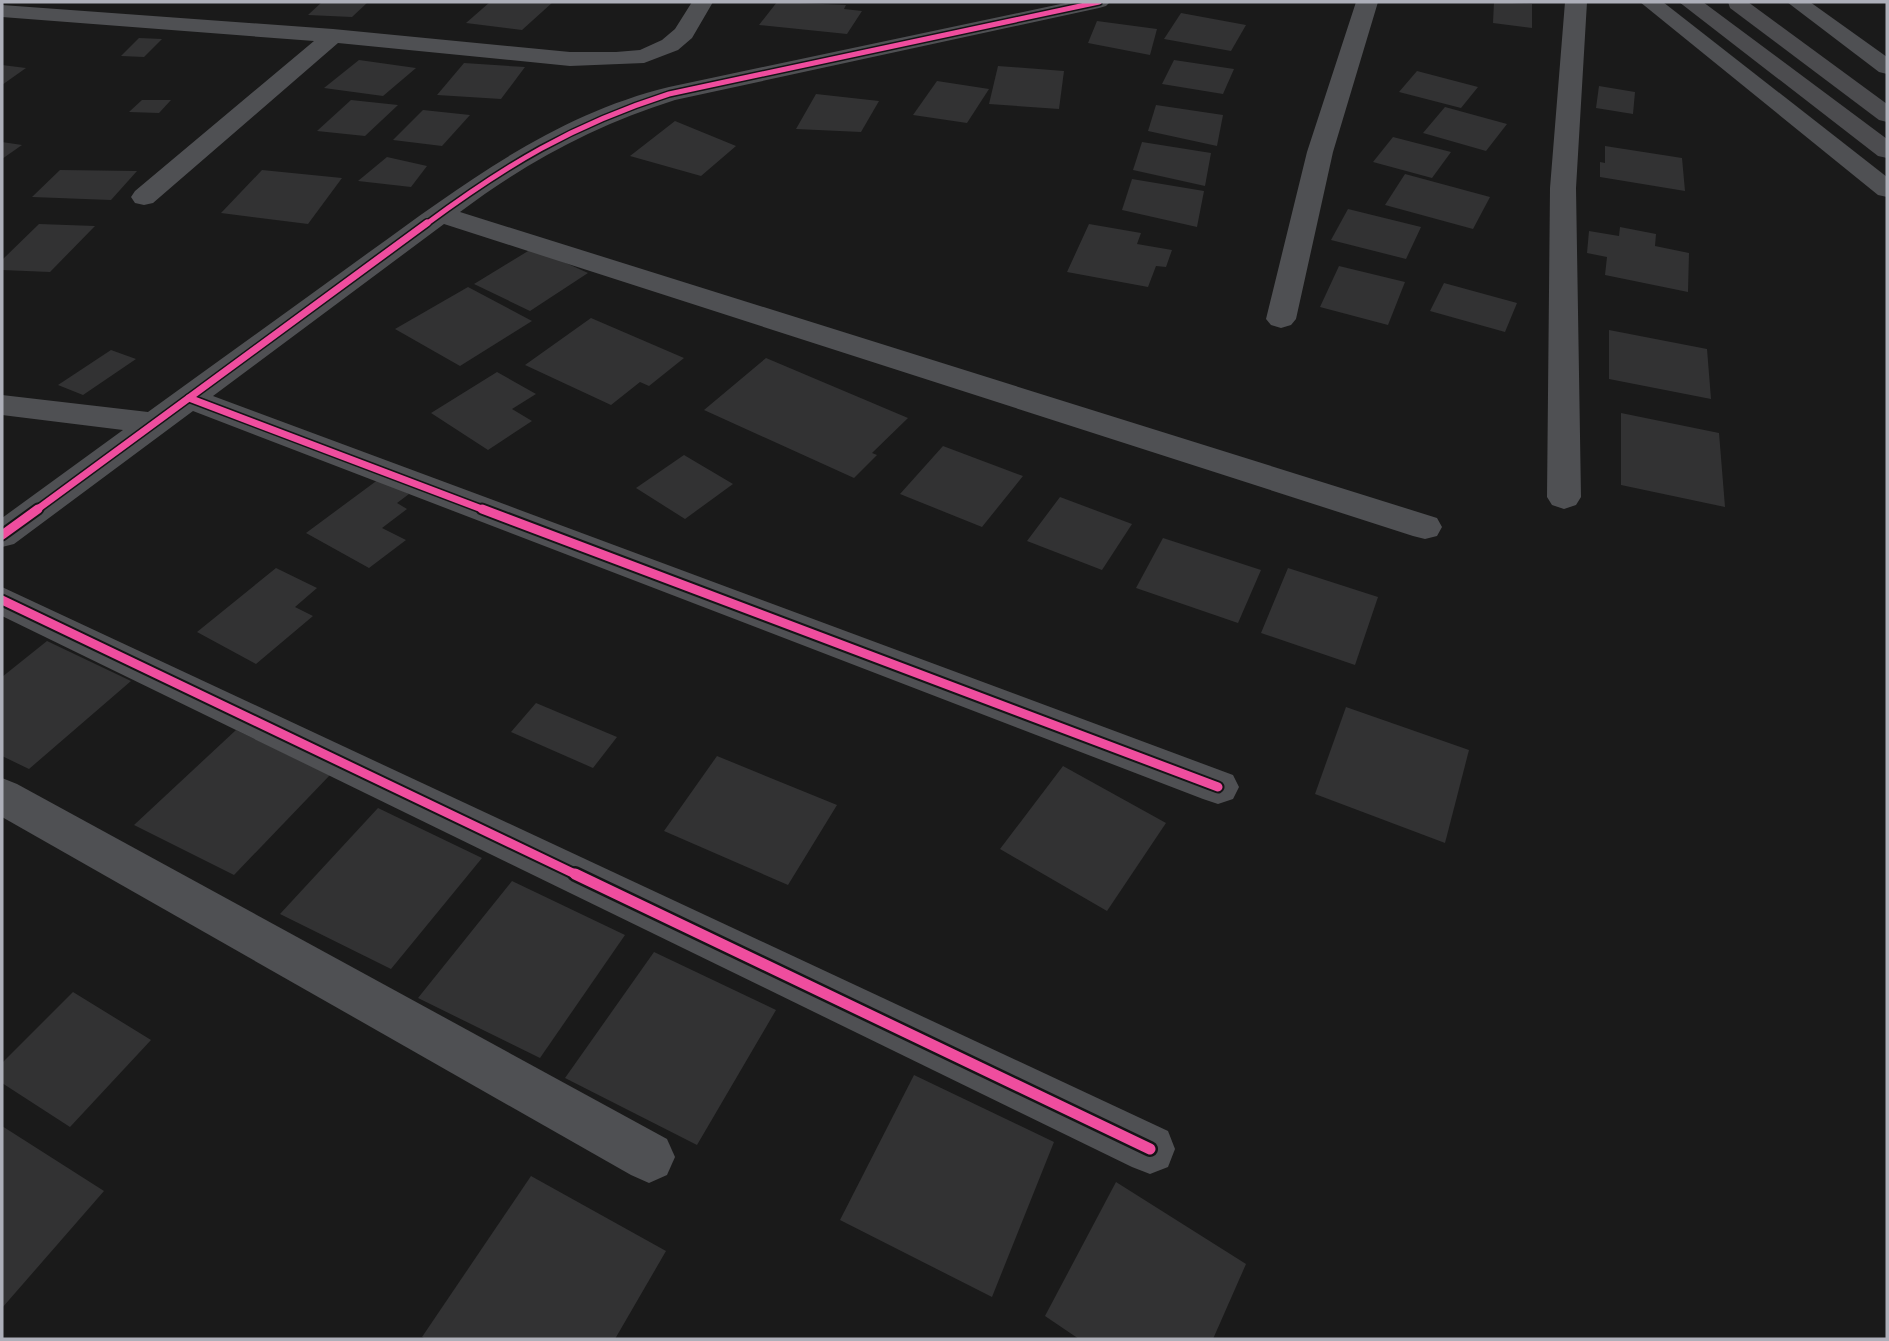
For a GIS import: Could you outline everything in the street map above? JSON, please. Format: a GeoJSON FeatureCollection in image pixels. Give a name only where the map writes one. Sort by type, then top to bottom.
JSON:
{"type":"FeatureCollection","features":[{"type":"Feature","properties":{"kind":"highway"},"geometry":{"type":"LineString","coordinates":[[1690,2],[1887,151]]}},
{"type":"Feature","properties":{"kind":"highway"},"geometry":{"type":"LineString","coordinates":[[1733,2],[1887,115]]}},
{"type":"Feature","properties":{"kind":"street"},"geometry":{"type":"LineString","coordinates":[[662,58],[684,33],[702,2]]}},
{"type":"Feature","properties":{"kind":"street"},"geometry":{"type":"LineString","coordinates":[[2,535],[490,177],[537,147],[576,127],[707,78],[1098,2]]}},
{"type":"Feature","properties":{"kind":"street"},"geometry":{"type":"LineString","coordinates":[[1281,319],[1320,152],[1367,2]]}},
{"type":"Feature","properties":{"kind":"street"},"geometry":{"type":"LineString","coordinates":[[1564,497],[1563,188],[1576,2]]}},
{"type":"Feature","properties":{"kind":"street"},"geometry":{"type":"LineString","coordinates":[[1650,2],[1887,189]]}},
{"type":"Feature","properties":{"kind":"street"},"geometry":{"type":"LineString","coordinates":[[1797,2],[1887,67]]}},
{"type":"Feature","properties":{"kind":"street"},"geometry":{"type":"LineString","coordinates":[[2,11],[333,36],[570,59],[662,58],[707,78]]}},
{"type":"Feature","properties":{"kind":"street"},"geometry":{"type":"LineString","coordinates":[[2,31],[28,13]]}},
{"type":"Feature","properties":{"kind":"street"},"geometry":{"type":"LineString","coordinates":[[144,197],[333,36]]}},
{"type":"Feature","properties":{"kind":"street"},"geometry":{"type":"LineString","coordinates":[[440,214],[1426,527]]}},
{"type":"Feature","properties":{"kind":"street"},"geometry":{"type":"LineString","coordinates":[[189,398],[1218,787]]}},
{"type":"Feature","properties":{"kind":"street"},"geometry":{"type":"LineString","coordinates":[[2,405],[154,423]]}},
{"type":"Feature","properties":{"kind":"street"},"geometry":{"type":"LineString","coordinates":[[2,600],[1150,1149]]}},
{"type":"Feature","properties":{"kind":"street"},"geometry":{"type":"LineString","coordinates":[[2,796],[649,1157]]}},
{"type":"Feature","properties":{"kind":"building"},"geometry":{"type":"Polygon","coordinates":[[[322,2],[368,2],[352,17],[308,15],[322,2]]]}},
{"type":"Feature","properties":{"kind":"building"},"geometry":{"type":"Polygon","coordinates":[[[490,2],[553,2],[522,30],[466,23],[490,2]]]}},
{"type":"Feature","properties":{"kind":"building"},"geometry":{"type":"Polygon","coordinates":[[[777,2],[846,5],[844,9],[862,11],[847,34],[759,25],[777,2]]]}},
{"type":"Feature","properties":{"kind":"building"},"geometry":{"type":"Polygon","coordinates":[[[1494,2],[1532,4],[1532,28],[1493,23],[1494,2]]]}},
{"type":"Feature","properties":{"kind":"building"},"geometry":{"type":"Polygon","coordinates":[[[1181,13],[1246,25],[1231,51],[1164,39],[1181,13]]]}},
{"type":"Feature","properties":{"kind":"building"},"geometry":{"type":"Polygon","coordinates":[[[1097,21],[1157,29],[1150,55],[1088,43],[1097,21]]]}},
{"type":"Feature","properties":{"kind":"building"},"geometry":{"type":"Polygon","coordinates":[[[139,38],[162,39],[144,57],[121,56],[139,38]]]}},
{"type":"Feature","properties":{"kind":"building"},"geometry":{"type":"Polygon","coordinates":[[[359,60],[416,68],[383,96],[324,88],[359,60]]]}},
{"type":"Feature","properties":{"kind":"building"},"geometry":{"type":"Polygon","coordinates":[[[1174,60],[1234,69],[1223,94],[1162,84],[1174,60]]]}},
{"type":"Feature","properties":{"kind":"building"},"geometry":{"type":"Polygon","coordinates":[[[464,63],[525,67],[501,99],[437,95],[464,63]]]}},
{"type":"Feature","properties":{"kind":"building"},"geometry":{"type":"Polygon","coordinates":[[[2,65],[26,68],[2,85],[2,65]]]}},
{"type":"Feature","properties":{"kind":"building"},"geometry":{"type":"Polygon","coordinates":[[[998,66],[1064,71],[1059,109],[989,104],[998,66]]]}},
{"type":"Feature","properties":{"kind":"building"},"geometry":{"type":"Polygon","coordinates":[[[1417,71],[1478,87],[1461,108],[1399,92],[1417,71]]]}},
{"type":"Feature","properties":{"kind":"building"},"geometry":{"type":"Polygon","coordinates":[[[937,81],[989,89],[967,123],[913,115],[937,81]]]}},
{"type":"Feature","properties":{"kind":"building"},"geometry":{"type":"Polygon","coordinates":[[[1599,86],[1635,92],[1633,114],[1596,108],[1599,86]]]}},
{"type":"Feature","properties":{"kind":"building"},"geometry":{"type":"Polygon","coordinates":[[[816,94],[879,101],[861,132],[796,129],[816,94]]]}},
{"type":"Feature","properties":{"kind":"building"},"geometry":{"type":"Polygon","coordinates":[[[142,100],[171,100],[159,113],[129,112],[142,100]]]}},
{"type":"Feature","properties":{"kind":"building"},"geometry":{"type":"Polygon","coordinates":[[[351,100],[398,105],[365,136],[317,131],[351,100]]]}},
{"type":"Feature","properties":{"kind":"building"},"geometry":{"type":"Polygon","coordinates":[[[1156,105],[1223,115],[1217,146],[1148,131],[1156,105]]]}},
{"type":"Feature","properties":{"kind":"building"},"geometry":{"type":"Polygon","coordinates":[[[1445,107],[1507,124],[1486,151],[1423,133],[1445,107]]]}},
{"type":"Feature","properties":{"kind":"building"},"geometry":{"type":"Polygon","coordinates":[[[423,110],[470,115],[442,146],[393,140],[423,110]]]}},
{"type":"Feature","properties":{"kind":"building"},"geometry":{"type":"Polygon","coordinates":[[[675,121],[736,146],[701,176],[630,156],[675,121]]]}},
{"type":"Feature","properties":{"kind":"building"},"geometry":{"type":"Polygon","coordinates":[[[1393,137],[1451,152],[1432,178],[1373,162],[1393,137]]]}},
{"type":"Feature","properties":{"kind":"building"},"geometry":{"type":"Polygon","coordinates":[[[2,142],[22,145],[2,159],[2,142]]]}},
{"type":"Feature","properties":{"kind":"building"},"geometry":{"type":"Polygon","coordinates":[[[1142,142],[1211,153],[1205,186],[1133,170],[1142,142]]]}},
{"type":"Feature","properties":{"kind":"building"},"geometry":{"type":"Polygon","coordinates":[[[1605,146],[1682,158],[1685,191],[1600,177],[1600,162],[1605,163],[1605,146]]]}},
{"type":"Feature","properties":{"kind":"building"},"geometry":{"type":"Polygon","coordinates":[[[387,157],[427,166],[411,187],[358,181],[387,157]]]}},
{"type":"Feature","properties":{"kind":"building"},"geometry":{"type":"Polygon","coordinates":[[[60,170],[137,171],[111,200],[32,197],[60,170]]]}},
{"type":"Feature","properties":{"kind":"building"},"geometry":{"type":"Polygon","coordinates":[[[262,170],[342,178],[308,224],[221,213],[262,170]]]}},
{"type":"Feature","properties":{"kind":"building"},"geometry":{"type":"Polygon","coordinates":[[[1405,174],[1490,197],[1473,229],[1385,205],[1405,174]]]}},
{"type":"Feature","properties":{"kind":"building"},"geometry":{"type":"Polygon","coordinates":[[[1132,179],[1204,191],[1197,227],[1122,210],[1132,179]]]}},
{"type":"Feature","properties":{"kind":"building"},"geometry":{"type":"Polygon","coordinates":[[[1348,209],[1421,227],[1406,259],[1331,240],[1348,209]]]}},
{"type":"Feature","properties":{"kind":"building"},"geometry":{"type":"Polygon","coordinates":[[[39,224],[95,226],[50,272],[2,270],[2,260],[39,224]]]}},
{"type":"Feature","properties":{"kind":"building"},"geometry":{"type":"Polygon","coordinates":[[[1089,224],[1141,233],[1137,244],[1172,250],[1166,267],[1156,266],[1148,287],[1067,272],[1089,224]]]}},
{"type":"Feature","properties":{"kind":"building"},"geometry":{"type":"Polygon","coordinates":[[[1620,227],[1656,234],[1655,246],[1689,253],[1688,292],[1605,275],[1607,257],[1587,253],[1589,231],[1619,236],[1620,227]]]}},
{"type":"Feature","properties":{"kind":"building"},"geometry":{"type":"Polygon","coordinates":[[[533,248],[588,273],[530,311],[474,284],[533,248]]]}},
{"type":"Feature","properties":{"kind":"building"},"geometry":{"type":"Polygon","coordinates":[[[1339,266],[1405,282],[1388,325],[1320,307],[1339,266]]]}},
{"type":"Feature","properties":{"kind":"building"},"geometry":{"type":"Polygon","coordinates":[[[1444,283],[1517,303],[1505,332],[1430,311],[1444,283]]]}},
{"type":"Feature","properties":{"kind":"building"},"geometry":{"type":"Polygon","coordinates":[[[468,287],[532,321],[460,366],[395,329],[468,287]]]}},
{"type":"Feature","properties":{"kind":"building"},"geometry":{"type":"Polygon","coordinates":[[[591,318],[684,358],[649,386],[640,382],[611,405],[525,365],[591,318]]]}},
{"type":"Feature","properties":{"kind":"building"},"geometry":{"type":"Polygon","coordinates":[[[1609,330],[1707,349],[1711,399],[1609,379],[1609,330]]]}},
{"type":"Feature","properties":{"kind":"building"},"geometry":{"type":"Polygon","coordinates":[[[111,350],[136,359],[83,395],[58,385],[111,350]]]}},
{"type":"Feature","properties":{"kind":"building"},"geometry":{"type":"Polygon","coordinates":[[[766,358],[908,418],[872,453],[877,455],[854,478],[704,410],[766,358]]]}},
{"type":"Feature","properties":{"kind":"building"},"geometry":{"type":"Polygon","coordinates":[[[497,372],[536,394],[512,409],[532,421],[488,450],[431,413],[497,372]]]}},
{"type":"Feature","properties":{"kind":"building"},"geometry":{"type":"Polygon","coordinates":[[[1621,413],[1719,433],[1725,507],[1621,485],[1621,413]]]}},
{"type":"Feature","properties":{"kind":"building"},"geometry":{"type":"Polygon","coordinates":[[[943,446],[1023,476],[982,527],[900,494],[943,446]]]}},
{"type":"Feature","properties":{"kind":"building"},"geometry":{"type":"Polygon","coordinates":[[[684,455],[733,484],[685,519],[636,488],[684,455]]]}},
{"type":"Feature","properties":{"kind":"building"},"geometry":{"type":"Polygon","coordinates":[[[379,479],[409,494],[397,503],[407,509],[382,528],[406,540],[369,568],[306,533],[379,479]]]}},
{"type":"Feature","properties":{"kind":"building"},"geometry":{"type":"Polygon","coordinates":[[[1060,497],[1132,524],[1102,570],[1027,541],[1060,497]]]}},
{"type":"Feature","properties":{"kind":"building"},"geometry":{"type":"Polygon","coordinates":[[[1163,538],[1261,570],[1238,623],[1136,588],[1163,538]]]}},
{"type":"Feature","properties":{"kind":"building"},"geometry":{"type":"Polygon","coordinates":[[[276,568],[317,588],[295,607],[313,616],[256,664],[197,632],[276,568]]]}},
{"type":"Feature","properties":{"kind":"building"},"geometry":{"type":"Polygon","coordinates":[[[1288,568],[1378,597],[1355,665],[1261,633],[1288,568]]]}},
{"type":"Feature","properties":{"kind":"building"},"geometry":{"type":"Polygon","coordinates":[[[47,641],[131,681],[29,769],[2,756],[2,677],[47,641]]]}},
{"type":"Feature","properties":{"kind":"building"},"geometry":{"type":"Polygon","coordinates":[[[536,703],[617,737],[593,768],[511,732],[536,703]]]}},
{"type":"Feature","properties":{"kind":"building"},"geometry":{"type":"Polygon","coordinates":[[[1346,707],[1469,750],[1445,843],[1315,794],[1346,707]]]}},
{"type":"Feature","properties":{"kind":"building"},"geometry":{"type":"Polygon","coordinates":[[[236,730],[330,775],[234,875],[134,825],[236,730]]]}},
{"type":"Feature","properties":{"kind":"building"},"geometry":{"type":"Polygon","coordinates":[[[717,756],[837,805],[788,885],[664,831],[717,756]]]}},
{"type":"Feature","properties":{"kind":"building"},"geometry":{"type":"Polygon","coordinates":[[[1063,766],[1166,823],[1107,911],[1000,849],[1063,766]]]}},
{"type":"Feature","properties":{"kind":"building"},"geometry":{"type":"Polygon","coordinates":[[[378,808],[482,858],[391,969],[280,914],[378,808]]]}},
{"type":"Feature","properties":{"kind":"building"},"geometry":{"type":"Polygon","coordinates":[[[512,881],[625,935],[540,1058],[418,998],[512,881]]]}},
{"type":"Feature","properties":{"kind":"building"},"geometry":{"type":"Polygon","coordinates":[[[654,952],[776,1010],[697,1145],[565,1078],[654,952]]]}},
{"type":"Feature","properties":{"kind":"building"},"geometry":{"type":"Polygon","coordinates":[[[73,992],[151,1040],[70,1127],[2,1083],[2,1063],[73,992]]]}},
{"type":"Feature","properties":{"kind":"building"},"geometry":{"type":"Polygon","coordinates":[[[914,1075],[1054,1142],[992,1297],[840,1220],[914,1075]]]}},
{"type":"Feature","properties":{"kind":"building"},"geometry":{"type":"Polygon","coordinates":[[[2,1126],[104,1191],[2,1308],[2,1126]]]}},
{"type":"Feature","properties":{"kind":"building"},"geometry":{"type":"Polygon","coordinates":[[[531,1176],[666,1251],[615,1339],[422,1337],[531,1176]]]}},
{"type":"Feature","properties":{"kind":"building"},"geometry":{"type":"Polygon","coordinates":[[[1116,1182],[1246,1264],[1213,1339],[1079,1339],[1045,1316],[1116,1182]]]}},
{"type":"Feature","properties":{"kind":"cycle path"},"geometry":{"type":"LineString","coordinates":[[2,535],[490,177],[576,129],[669,94],[1099,2]]}},
{"type":"Feature","properties":{"kind":"cycle path"},"geometry":{"type":"LineString","coordinates":[[189,398],[1218,787]]}},
{"type":"Feature","properties":{"kind":"cycle path"},"geometry":{"type":"LineString","coordinates":[[2,600],[1150,1149]]}}]}
